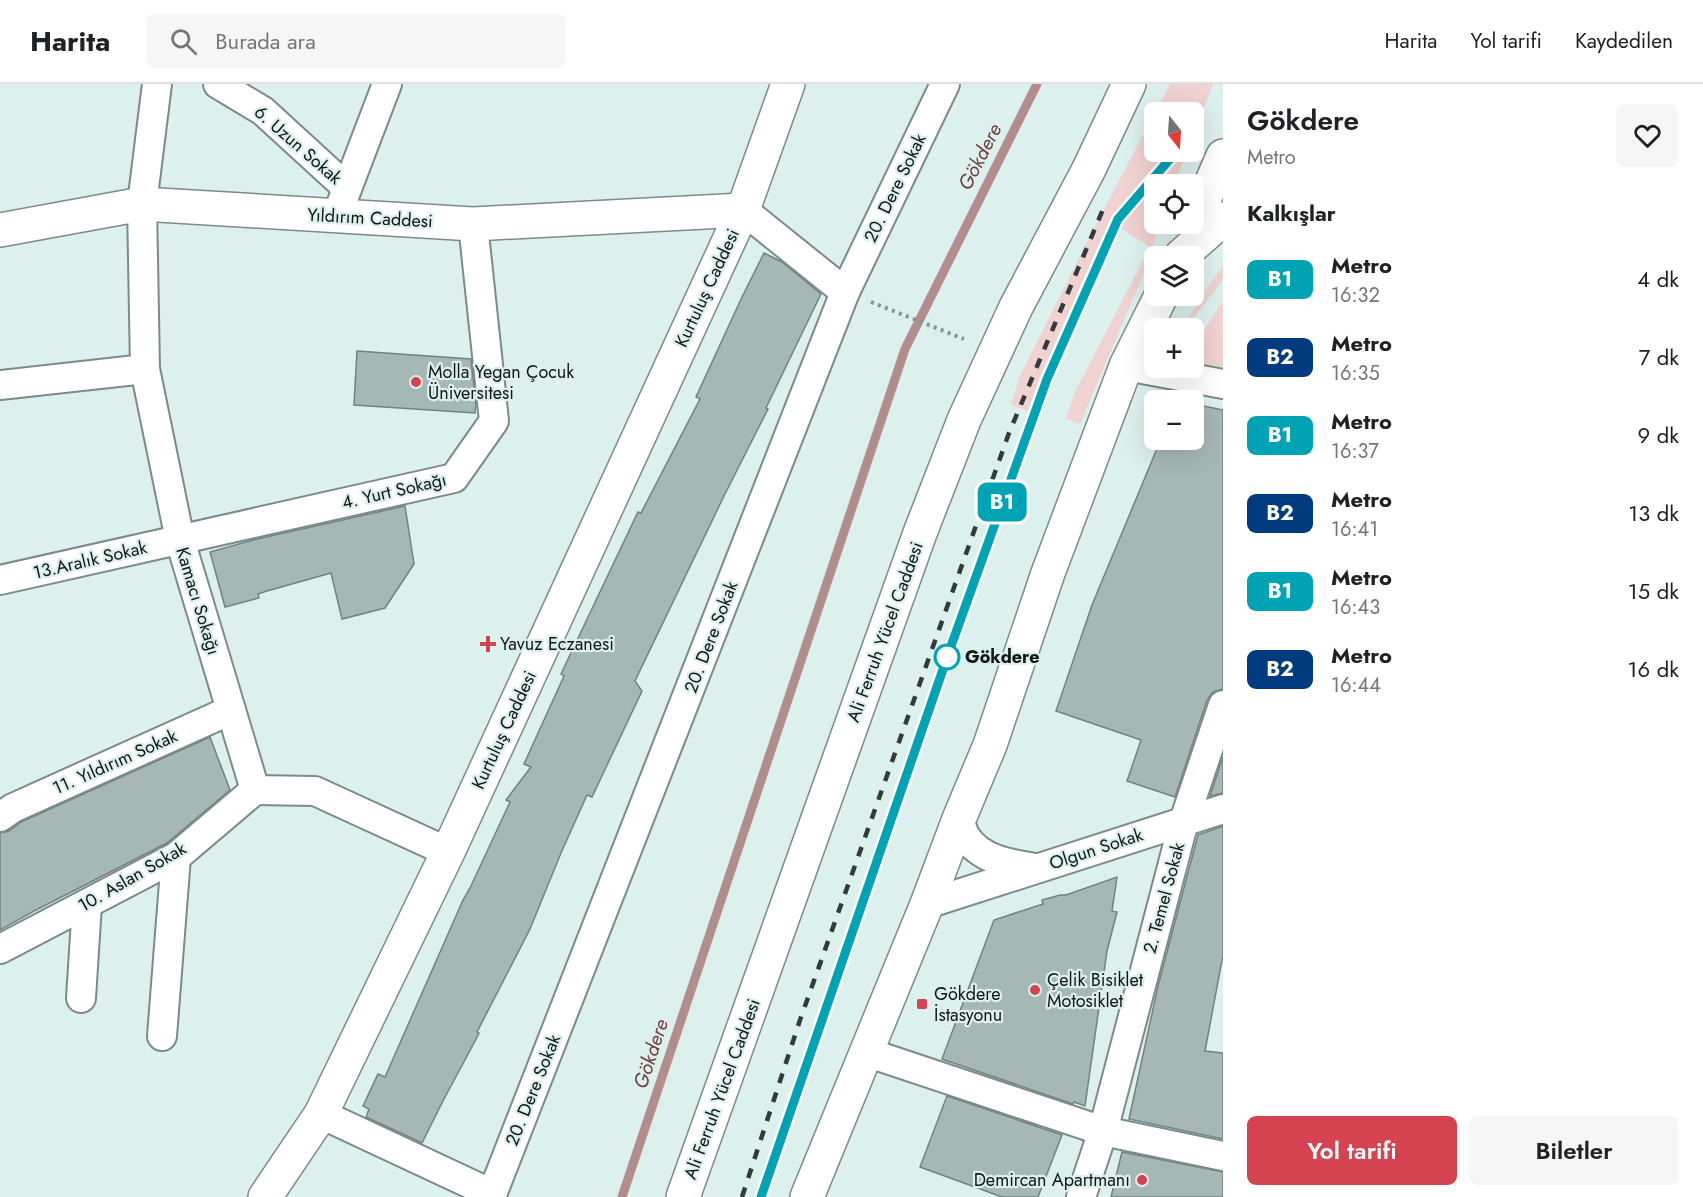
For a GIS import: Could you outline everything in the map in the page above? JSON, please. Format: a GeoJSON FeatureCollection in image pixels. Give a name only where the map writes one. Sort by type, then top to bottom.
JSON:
{"type":"FeatureCollection","features":[{"type":"Feature","properties":{"kind":"main road","name":"Kurtuluş Caddesi"},"geometry":{"type":"LineString","coordinates":[[265,1197],[321,1114],[448,852],[743,210],[788,84]]}},
{"type":"Feature","properties":{"kind":"main road","name":"Ali Ferruh Yücel Caddesi"},"geometry":{"type":"LineString","coordinates":[[683,1197],[916,544],[964,420],[1016,307],[1089,169],[1129,84]]}},
{"type":"Feature","properties":{"kind":"main road"},"geometry":{"type":"LineString","coordinates":[[1204,200],[1223,156]]}},
{"type":"Feature","properties":{"kind":"main road","name":"Yıldırım Caddesi"},"geometry":{"type":"LineString","coordinates":[[0,230],[142,204],[342,202],[473,224],[743,210]]}},
{"type":"Feature","properties":{"kind":"main road"},"geometry":{"type":"LineString","coordinates":[[1192,246],[1223,219]]}},
{"type":"Feature","properties":{"kind":"main road"},"geometry":{"type":"LineString","coordinates":[[807,1197],[990,745],[1048,573],[1126,366],[1156,306]]}},
{"type":"Feature","properties":{"kind":"street","name":"Kamacı Sokağı"},"geometry":{"type":"LineString","coordinates":[[157,84],[142,204],[145,369],[180,540],[255,790]]}},
{"type":"Feature","properties":{"kind":"street","name":"6. Uzun Sokak"},"geometry":{"type":"LineString","coordinates":[[218,84],[263,111],[342,202]]}},
{"type":"Feature","properties":{"kind":"street"},"geometry":{"type":"LineString","coordinates":[[342,202],[387,84]]}},
{"type":"Feature","properties":{"kind":"street","name":"20. Dere Sokak"},"geometry":{"type":"LineString","coordinates":[[491,1195],[845,292],[945,84]]}},
{"type":"Feature","properties":{"kind":"street"},"geometry":{"type":"LineString","coordinates":[[743,210],[845,292]]}},
{"type":"Feature","properties":{"kind":"street","name":"4. Yurt Sokağı"},"geometry":{"type":"LineString","coordinates":[[180,540],[454,478],[494,421],[473,224]]}},
{"type":"Feature","properties":{"kind":"street"},"geometry":{"type":"LineString","coordinates":[[1126,366],[1223,384]]}},
{"type":"Feature","properties":{"kind":"street"},"geometry":{"type":"LineString","coordinates":[[0,386],[145,369]]}},
{"type":"Feature","properties":{"kind":"street","name":"13.Aralık Sokak"},"geometry":{"type":"LineString","coordinates":[[0,580],[180,540]]}},
{"type":"Feature","properties":{"kind":"street","name":"2. Temel Sokak"},"geometry":{"type":"LineString","coordinates":[[1081,1197],[1103,1131],[1184,821],[1223,705]]}},
{"type":"Feature","properties":{"kind":"street","name":"11. Yıldırım Sokak"},"geometry":{"type":"LineString","coordinates":[[0,817],[13,808],[231,710]]}},
{"type":"Feature","properties":{"kind":"street"},"geometry":{"type":"LineString","coordinates":[[255,790],[315,791],[448,852]]}},
{"type":"Feature","properties":{"kind":"street","name":"10. Aslan Sokak"},"geometry":{"type":"LineString","coordinates":[[0,949],[176,857],[255,790]]}},
{"type":"Feature","properties":{"kind":"street","name":"Olgun Sokak"},"geometry":{"type":"LineString","coordinates":[[927,904],[1223,809]]}},
{"type":"Feature","properties":{"kind":"street","name":"Olgun Sokak"},"geometry":{"type":"LineString","coordinates":[[959,819],[966,837],[980,852],[1012,865],[1037,868]]}},
{"type":"Feature","properties":{"kind":"street"},"geometry":{"type":"LineString","coordinates":[[162,1036],[176,857]]}},
{"type":"Feature","properties":{"kind":"street"},"geometry":{"type":"LineString","coordinates":[[81,998],[87,904]]}},
{"type":"Feature","properties":{"kind":"street"},"geometry":{"type":"LineString","coordinates":[[866,1052],[1103,1131],[1223,1156]]}},
{"type":"Feature","properties":{"kind":"street"},"geometry":{"type":"LineString","coordinates":[[321,1114],[491,1195]]}},
{"type":"Feature","properties":{"kind":"path"},"geometry":{"type":"LineString","coordinates":[[882,306],[964,339]]}},
{"type":"Feature","properties":{"kind":"shaded area"},"geometry":{"type":"Polygon","coordinates":[[[1170,84],[1213,84],[1204,108],[1204,102],[1160,102],[1170,84]]]}},
{"type":"Feature","properties":{"kind":"shaded area"},"geometry":{"type":"Polygon","coordinates":[[[1144,133],[1144,162],[1183,162],[1178,174],[1144,174],[1144,234],[1156,234],[1153,246],[1148,246],[1110,221],[1028,411],[1011,405],[1020,376],[1144,133]]]}},
{"type":"Feature","properties":{"kind":"shaded area"},"geometry":{"type":"Polygon","coordinates":[[[1144,259],[1144,273],[1080,424],[1066,419],[1075,392],[1144,259]]]}},
{"type":"Feature","properties":{"kind":"shaded area"},"geometry":{"type":"Polygon","coordinates":[[[1223,266],[1223,280],[1204,305],[1204,293],[1223,266]]]}},
{"type":"Feature","properties":{"kind":"shaded area"},"geometry":{"type":"Polygon","coordinates":[[[1223,301],[1223,378],[1204,371],[1204,330],[1223,301]]]}},
{"type":"Feature","properties":{"kind":"shaded area"},"geometry":{"type":"Polygon","coordinates":[[[1196,306],[1203,306],[1194,318],[1188,318],[1196,306]]]}},
{"type":"Feature","properties":{"kind":"building"},"geometry":{"type":"Polygon","coordinates":[[[764,253],[782,262],[821,294],[766,408],[768,409],[635,681],[642,691],[592,797],[587,795],[530,929],[422,1143],[366,1117],[369,1109],[363,1106],[378,1074],[385,1077],[463,900],[510,802],[506,800],[531,767],[524,764],[564,676],[561,674],[638,512],[641,513],[700,399],[696,397],[764,253]]]}},
{"type":"Feature","properties":{"kind":"building","name":"Molla Yegan Çocuk Üniversitesi"},"geometry":{"type":"Polygon","coordinates":[[[357,351],[471,359],[475,413],[354,405],[357,351]]]}},
{"type":"Feature","properties":{"kind":"building"},"geometry":{"type":"Polygon","coordinates":[[[1204,406],[1223,410],[1223,689],[1213,692],[1207,700],[1175,797],[1127,781],[1141,740],[1056,711],[1092,605],[1156,451],[1204,450],[1204,406]]]}},
{"type":"Feature","properties":{"kind":"building"},"geometry":{"type":"Polygon","coordinates":[[[405,506],[414,564],[385,608],[342,619],[331,573],[267,591],[258,594],[259,598],[225,607],[210,552],[257,539],[405,506]]]}},
{"type":"Feature","properties":{"kind":"building"},"geometry":{"type":"Polygon","coordinates":[[[210,737],[230,790],[167,843],[0,930],[0,833],[9,831],[21,822],[210,737]]]}},
{"type":"Feature","properties":{"kind":"building"},"geometry":{"type":"Polygon","coordinates":[[[1223,757],[1223,793],[1210,796],[1223,757]]]}},
{"type":"Feature","properties":{"kind":"building"},"geometry":{"type":"Polygon","coordinates":[[[1223,826],[1223,955],[1205,1051],[1223,1053],[1223,1139],[1129,1119],[1158,986],[1198,835],[1223,826]]]}},
{"type":"Feature","properties":{"kind":"building","name":"Çelik Bisiklet Motosiklet"},"geometry":{"type":"Polygon","coordinates":[[[1117,877],[1112,911],[1117,912],[1107,951],[1085,1106],[1074,1102],[1073,1104],[942,1059],[994,920],[1043,904],[1042,900],[1066,895],[1117,877]]]}},
{"type":"Feature","properties":{"kind":"building"},"geometry":{"type":"Polygon","coordinates":[[[947,1096],[1062,1135],[1038,1197],[1002,1197],[920,1167],[947,1096]]]}},
{"type":"Feature","properties":{"kind":"building"},"geometry":{"type":"Polygon","coordinates":[[[1122,1152],[1223,1172],[1223,1197],[1111,1197],[1122,1152]]]}},
{"type":"Feature","properties":{"kind":"waterway","name":"Gökdere"},"geometry":{"type":"LineString","coordinates":[[622,1197],[905,349],[1037,84]]}},
{"type":"Feature","properties":{"kind":"railway"},"geometry":{"type":"LineString","coordinates":[[742,1197],[800,1020],[1009,433],[1104,207]]}},
{"type":"Feature","properties":{"kind":"railway"},"geometry":{"type":"LineString","coordinates":[[761,1197],[1032,419],[1047,379],[1118,219]]}},
{"type":"Feature","properties":{"kind":"metro line","name":"B1"},"geometry":{"type":"LineString","coordinates":[[761,1197],[950,649],[1047,379],[1118,219],[1167,162]]}},
{"type":"Feature","properties":{"kind":"place","name":"Molla Yegan Çocuk Üniversitesi"},"geometry":{"type":"Point","coordinates":[416,382]}},
{"type":"Feature","properties":{"kind":"place","name":"Yavuz Eczanesi"},"geometry":{"type":"Point","coordinates":[488,644]}},
{"type":"Feature","properties":{"kind":"place","name":"Gökdere"},"geometry":{"type":"Point","coordinates":[947,657]}},
{"type":"Feature","properties":{"kind":"place","name":"Çelik Bisiklet Motosiklet"},"geometry":{"type":"Point","coordinates":[1035,990]}},
{"type":"Feature","properties":{"kind":"place","name":"Gökdere İstasyonu"},"geometry":{"type":"Point","coordinates":[922,1004]}},
{"type":"Feature","properties":{"kind":"place","name":"Demircan Apartmanı"},"geometry":{"type":"Point","coordinates":[1142,1180]}}]}
